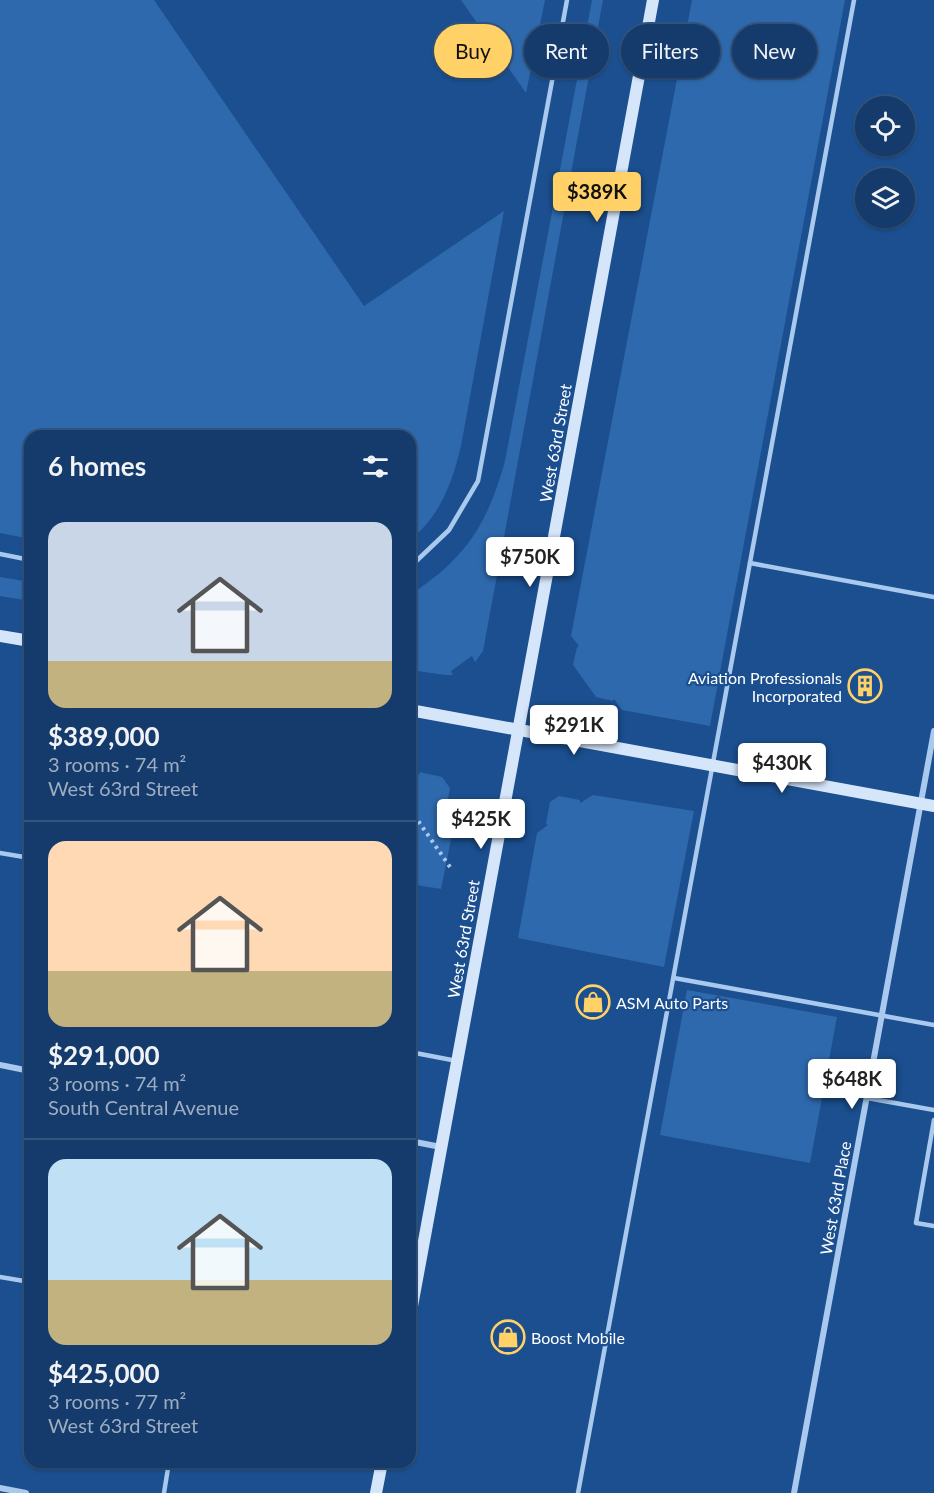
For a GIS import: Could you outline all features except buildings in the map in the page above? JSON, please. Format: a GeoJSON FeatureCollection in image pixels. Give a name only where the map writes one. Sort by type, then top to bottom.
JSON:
{"type":"FeatureCollection","features":[{"type":"Feature","properties":{"kind":"main road","name":"West 63rd Street"},"geometry":{"type":"LineString","coordinates":[[416,1284],[653,0]]}},
{"type":"Feature","properties":{"kind":"main road"},"geometry":{"type":"LineString","coordinates":[[0,636],[24,640]]}},
{"type":"Feature","properties":{"kind":"main road"},"geometry":{"type":"LineString","coordinates":[[416,711],[934,806]]}},
{"type":"Feature","properties":{"kind":"main road"},"geometry":{"type":"LineString","coordinates":[[376,1493],[381,1468]]}},
{"type":"Feature","properties":{"kind":"street","name":"West 63rd Place"},"geometry":{"type":"LineString","coordinates":[[794,1493],[934,731]]}},
{"type":"Feature","properties":{"kind":"street"},"geometry":{"type":"LineString","coordinates":[[0,1065],[24,1070]]}},
{"type":"Feature","properties":{"kind":"street"},"geometry":{"type":"LineString","coordinates":[[416,1142],[441,1147]]}},
{"type":"Feature","properties":{"kind":"street"},"geometry":{"type":"LineString","coordinates":[[0,1488],[26,1493]]}},
{"type":"Feature","properties":{"kind":"lane"},"geometry":{"type":"LineString","coordinates":[[416,561],[449,530],[478,480],[567,0]]}},
{"type":"Feature","properties":{"kind":"lane"},"geometry":{"type":"LineString","coordinates":[[579,1493],[854,0]]}},
{"type":"Feature","properties":{"kind":"lane"},"geometry":{"type":"LineString","coordinates":[[0,554],[24,559]]}},
{"type":"Feature","properties":{"kind":"lane"},"geometry":{"type":"LineString","coordinates":[[750,562],[934,597]]}},
{"type":"Feature","properties":{"kind":"lane"},"geometry":{"type":"LineString","coordinates":[[0,853],[24,857]]}},
{"type":"Feature","properties":{"kind":"lane"},"geometry":{"type":"LineString","coordinates":[[674,978],[934,1025]]}},
{"type":"Feature","properties":{"kind":"lane"},"geometry":{"type":"LineString","coordinates":[[416,1053],[457,1061]]}},
{"type":"Feature","properties":{"kind":"lane"},"geometry":{"type":"LineString","coordinates":[[867,1098],[934,1110]]}},
{"type":"Feature","properties":{"kind":"lane"},"geometry":{"type":"LineString","coordinates":[[934,1120],[916,1223],[934,1226]]}},
{"type":"Feature","properties":{"kind":"lane"},"geometry":{"type":"LineString","coordinates":[[0,1277],[24,1281]]}},
{"type":"Feature","properties":{"kind":"lane"},"geometry":{"type":"LineString","coordinates":[[164,1493],[168,1468]]}},
{"type":"Feature","properties":{"kind":"path"},"geometry":{"type":"LineString","coordinates":[[416,818],[450,867]]}},
{"type":"Feature","properties":{"kind":"shaded area"},"geometry":{"type":"Polygon","coordinates":[[[0,0],[154,0],[364,306],[504,211],[461,446],[444,497],[430,520],[416,535],[416,430],[24,430],[24,538],[0,533],[0,0]]]}},
{"type":"Feature","properties":{"kind":"shaded area"},"geometry":{"type":"Polygon","coordinates":[[[461,0],[545,0],[540,24],[524,24],[524,78],[529,78],[526,93],[512,73],[512,24],[478,24],[461,0]]]}},
{"type":"Feature","properties":{"kind":"shaded area"},"geometry":{"type":"Polygon","coordinates":[[[592,0],[603,0],[599,24],[587,24],[592,0]]]}},
{"type":"Feature","properties":{"kind":"shaded area"},"geometry":{"type":"Polygon","coordinates":[[[692,0],[845,0],[710,726],[622,710],[614,699],[613,701],[596,697],[573,665],[579,646],[571,636],[677,78],[720,78],[720,24],[687,24],[692,0]]]}},
{"type":"Feature","properties":{"kind":"shaded area"},"geometry":{"type":"Polygon","coordinates":[[[577,78],[589,78],[483,651],[475,662],[472,656],[451,671],[453,675],[416,671],[416,591],[446,567],[472,538],[482,522],[505,461],[577,78]]]}},
{"type":"Feature","properties":{"kind":"shaded area"},"geometry":{"type":"Polygon","coordinates":[[[0,577],[24,581],[24,600],[0,596],[0,577]]]}},
{"type":"Feature","properties":{"kind":"shaded area"},"geometry":{"type":"Polygon","coordinates":[[[416,770],[419,775],[420,772],[442,777],[450,788],[445,811],[454,825],[441,889],[416,885],[416,770]]]}},
{"type":"Feature","properties":{"kind":"shaded area"},"geometry":{"type":"Polygon","coordinates":[[[593,795],[694,811],[664,967],[518,938],[537,833],[548,825],[546,824],[550,802],[559,796],[580,800],[580,803],[593,795]]]}},
{"type":"Feature","properties":{"kind":"shaded area"},"geometry":{"type":"Polygon","coordinates":[[[687,990],[837,1017],[810,1163],[660,1135],[687,990]]]}},
{"type":"Feature","properties":{"kind":"place","name":"Aviation Professionals Incorporated"},"geometry":{"type":"Point","coordinates":[865,686]}},
{"type":"Feature","properties":{"kind":"place","name":"ASM Auto Parts"},"geometry":{"type":"Point","coordinates":[593,1002]}},
{"type":"Feature","properties":{"kind":"place","name":"Boost Mobile"},"geometry":{"type":"Point","coordinates":[508,1337]}}]}
